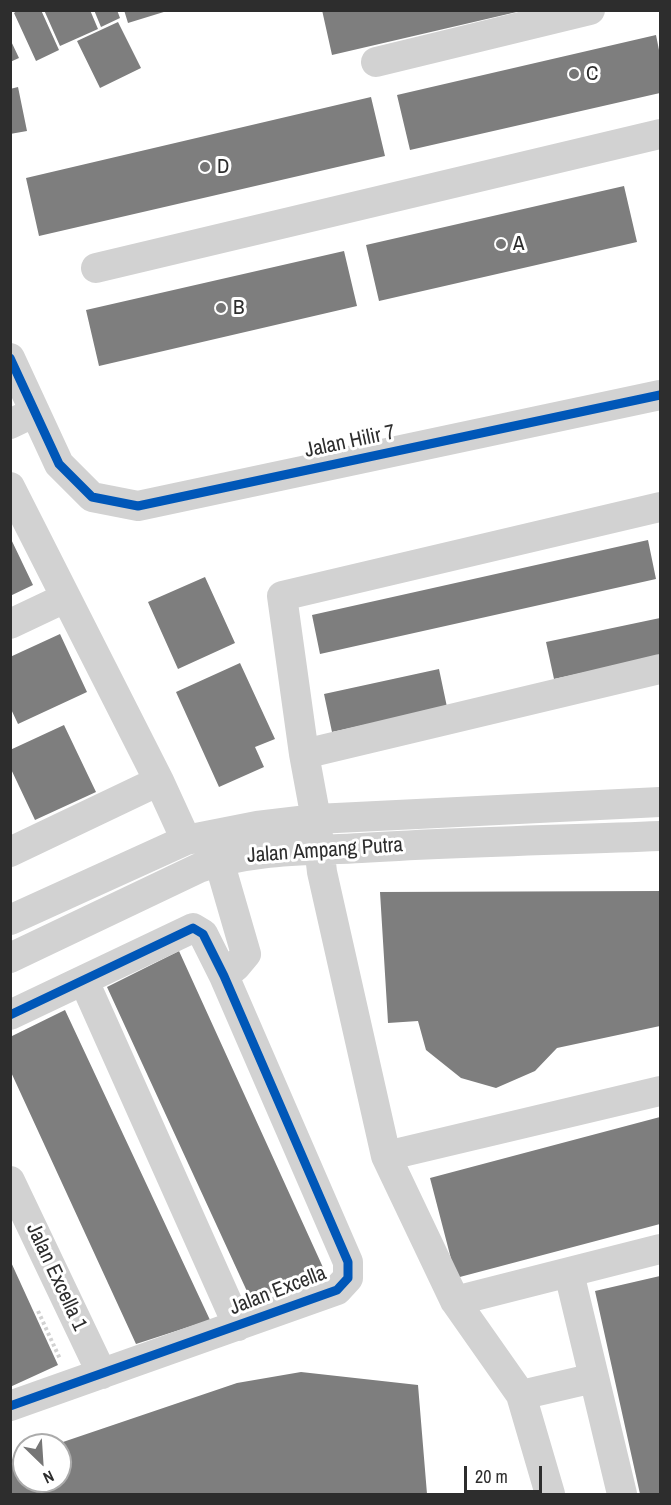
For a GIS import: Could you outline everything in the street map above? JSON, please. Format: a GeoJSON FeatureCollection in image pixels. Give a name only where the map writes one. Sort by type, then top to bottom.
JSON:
{"type":"FeatureCollection","features":[{"type":"Feature","properties":{"kind":"street"},"geometry":{"type":"LineString","coordinates":[[376,62],[590,10]]}},
{"type":"Feature","properties":{"kind":"street"},"geometry":{"type":"LineString","coordinates":[[96,268],[660,134]]}},
{"type":"Feature","properties":{"kind":"street"},"geometry":{"type":"LineString","coordinates":[[10,358],[23,418]]}},
{"type":"Feature","properties":{"kind":"street","name":"Jalan Hilir 7"},"geometry":{"type":"LineString","coordinates":[[23,418],[59,464],[92,497],[138,506],[660,395]]}},
{"type":"Feature","properties":{"kind":"street"},"geometry":{"type":"LineString","coordinates":[[10,487],[159,781],[186,840]]}},
{"type":"Feature","properties":{"kind":"street"},"geometry":{"type":"LineString","coordinates":[[550,1494],[521,1395],[455,1301],[386,1156],[322,872],[282,596],[660,507]]}},
{"type":"Feature","properties":{"kind":"street"},"geometry":{"type":"LineString","coordinates":[[10,624],[65,597]]}},
{"type":"Feature","properties":{"kind":"street"},"geometry":{"type":"LineString","coordinates":[[304,754],[660,669]]}},
{"type":"Feature","properties":{"kind":"street"},"geometry":{"type":"LineString","coordinates":[[10,852],[159,781]]}},
{"type":"Feature","properties":{"kind":"street","name":"Jalan Ampang Putra"},"geometry":{"type":"LineString","coordinates":[[10,920],[186,840],[257,826],[316,819],[660,802]]}},
{"type":"Feature","properties":{"kind":"street","name":"Jalan Ampang Putra"},"geometry":{"type":"LineString","coordinates":[[10,958],[199,868],[219,861],[268,853],[320,850],[660,836]]}},
{"type":"Feature","properties":{"kind":"street"},"geometry":{"type":"LineString","coordinates":[[219,861],[246,954],[224,976]]}},
{"type":"Feature","properties":{"kind":"street","name":"Jalan Excella"},"geometry":{"type":"LineString","coordinates":[[10,1406],[337,1290],[348,1278],[348,1262],[224,976],[203,934],[193,928],[84,981]]}},
{"type":"Feature","properties":{"kind":"street"},"geometry":{"type":"LineString","coordinates":[[10,1015],[84,981],[238,1326]]}},
{"type":"Feature","properties":{"kind":"street"},"geometry":{"type":"LineString","coordinates":[[386,1156],[660,1090]]}},
{"type":"Feature","properties":{"kind":"street","name":"Jalan Excella 1"},"geometry":{"type":"LineString","coordinates":[[10,1181],[102,1374]]}},
{"type":"Feature","properties":{"kind":"street"},"geometry":{"type":"LineString","coordinates":[[455,1301],[660,1249]]}},
{"type":"Feature","properties":{"kind":"street"},"geometry":{"type":"LineString","coordinates":[[569,1273],[622,1494]]}},
{"type":"Feature","properties":{"kind":"street"},"geometry":{"type":"LineString","coordinates":[[521,1395],[594,1378]]}},
{"type":"Feature","properties":{"kind":"path"},"geometry":{"type":"LineString","coordinates":[[34,1302],[71,1385]]}},
{"type":"Feature","properties":{"kind":"building"},"geometry":{"type":"Polygon","coordinates":[[[18,10],[41,10],[59,50],[36,61],[14,13],[18,10]]]}},
{"type":"Feature","properties":{"kind":"building"},"geometry":{"type":"Polygon","coordinates":[[[44,10],[90,10],[98,29],[60,46],[44,10]]]}},
{"type":"Feature","properties":{"kind":"building"},"geometry":{"type":"Polygon","coordinates":[[[94,10],[117,10],[120,18],[101,27],[94,10]]]}},
{"type":"Feature","properties":{"kind":"building"},"geometry":{"type":"Polygon","coordinates":[[[124,10],[167,10],[167,11],[128,23],[124,10]]]}},
{"type":"Feature","properties":{"kind":"building"},"geometry":{"type":"Polygon","coordinates":[[[322,10],[521,10],[521,11],[332,55],[322,10]]]}},
{"type":"Feature","properties":{"kind":"building"},"geometry":{"type":"Polygon","coordinates":[[[118,22],[141,68],[100,88],[77,41],[118,22]]]}},
{"type":"Feature","properties":{"kind":"building","name":"C"},"geometry":{"type":"Polygon","coordinates":[[[656,35],[660,55],[660,93],[410,150],[397,95],[656,35]]]}},
{"type":"Feature","properties":{"kind":"building"},"geometry":{"type":"Polygon","coordinates":[[[10,39],[19,58],[10,62],[10,39]]]}},
{"type":"Feature","properties":{"kind":"building"},"geometry":{"type":"Polygon","coordinates":[[[18,87],[27,131],[10,134],[10,89],[18,87]]]}},
{"type":"Feature","properties":{"kind":"building","name":"D"},"geometry":{"type":"Polygon","coordinates":[[[371,97],[385,156],[39,236],[26,178],[371,97]]]}},
{"type":"Feature","properties":{"kind":"building","name":"A"},"geometry":{"type":"Polygon","coordinates":[[[624,186],[637,242],[379,301],[366,245],[624,186]]]}},
{"type":"Feature","properties":{"kind":"building","name":"B"},"geometry":{"type":"Polygon","coordinates":[[[344,251],[357,306],[99,366],[86,310],[344,251]]]}},
{"type":"Feature","properties":{"kind":"building"},"geometry":{"type":"Polygon","coordinates":[[[10,537],[33,585],[10,596],[10,537]]]}},
{"type":"Feature","properties":{"kind":"building"},"geometry":{"type":"Polygon","coordinates":[[[648,540],[656,579],[320,654],[312,615],[648,540]]]}},
{"type":"Feature","properties":{"kind":"building"},"geometry":{"type":"Polygon","coordinates":[[[205,577],[235,643],[178,669],[148,602],[205,577]]]}},
{"type":"Feature","properties":{"kind":"building"},"geometry":{"type":"Polygon","coordinates":[[[660,618],[660,656],[554,679],[546,642],[660,618]]]}},
{"type":"Feature","properties":{"kind":"building"},"geometry":{"type":"Polygon","coordinates":[[[60,634],[87,692],[18,724],[10,707],[10,657],[60,634]]]}},
{"type":"Feature","properties":{"kind":"building"},"geometry":{"type":"Polygon","coordinates":[[[240,663],[275,739],[255,747],[264,767],[219,787],[176,692],[240,663]]]}},
{"type":"Feature","properties":{"kind":"building"},"geometry":{"type":"Polygon","coordinates":[[[439,669],[447,707],[332,732],[324,694],[439,669]]]}},
{"type":"Feature","properties":{"kind":"building"},"geometry":{"type":"Polygon","coordinates":[[[64,725],[96,792],[35,820],[10,767],[10,750],[64,725]]]}},
{"type":"Feature","properties":{"kind":"building"},"geometry":{"type":"Polygon","coordinates":[[[660,891],[660,1026],[557,1048],[535,1071],[496,1088],[461,1078],[426,1050],[418,1021],[388,1023],[380,892],[660,891]]]}},
{"type":"Feature","properties":{"kind":"building"},"geometry":{"type":"Polygon","coordinates":[[[179,951],[326,1274],[251,1300],[107,987],[179,951]]]}},
{"type":"Feature","properties":{"kind":"building"},"geometry":{"type":"Polygon","coordinates":[[[65,1010],[210,1320],[136,1344],[10,1070],[10,1037],[65,1010]]]}},
{"type":"Feature","properties":{"kind":"building"},"geometry":{"type":"Polygon","coordinates":[[[660,1117],[660,1224],[456,1278],[430,1178],[660,1117]]]}},
{"type":"Feature","properties":{"kind":"building"},"geometry":{"type":"Polygon","coordinates":[[[10,1260],[58,1365],[10,1387],[10,1260]]]}},
{"type":"Feature","properties":{"kind":"building"},"geometry":{"type":"Polygon","coordinates":[[[660,1276],[660,1494],[640,1494],[595,1291],[660,1276]]]}},
{"type":"Feature","properties":{"kind":"building"},"geometry":{"type":"Polygon","coordinates":[[[301,1372],[418,1385],[427,1494],[10,1494],[10,1460],[12,1459],[12,1493],[72,1493],[72,1439],[237,1383],[301,1372]]]}},
{"type":"Feature","properties":{"kind":"cycle path"},"geometry":{"type":"LineString","coordinates":[[10,358],[59,464],[92,497],[138,506],[660,395]]}},
{"type":"Feature","properties":{"kind":"cycle path"},"geometry":{"type":"LineString","coordinates":[[10,1015],[193,928],[203,934],[224,976],[348,1262],[348,1278],[337,1290],[10,1406]]}},
{"type":"Feature","properties":{"kind":"place","name":"C"},"geometry":{"type":"Point","coordinates":[574,74]}},
{"type":"Feature","properties":{"kind":"place","name":"D"},"geometry":{"type":"Point","coordinates":[205,167]}},
{"type":"Feature","properties":{"kind":"place","name":"A"},"geometry":{"type":"Point","coordinates":[501,244]}},
{"type":"Feature","properties":{"kind":"place","name":"B"},"geometry":{"type":"Point","coordinates":[221,308]}}]}
